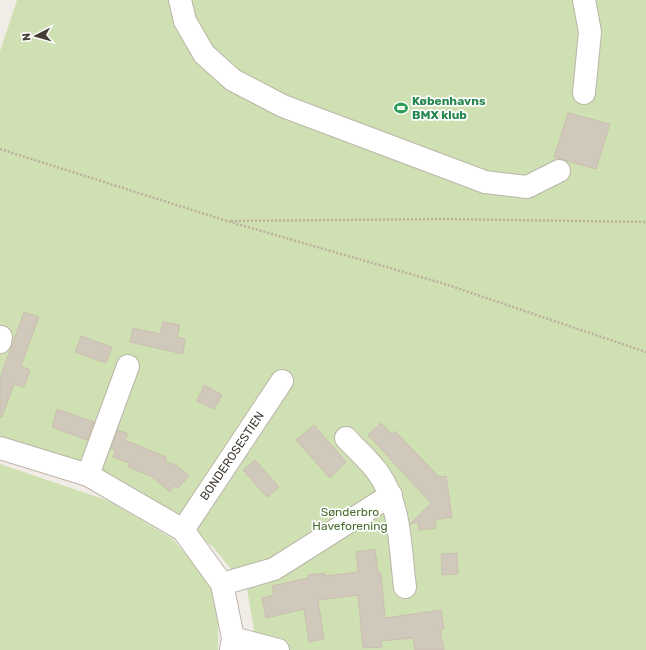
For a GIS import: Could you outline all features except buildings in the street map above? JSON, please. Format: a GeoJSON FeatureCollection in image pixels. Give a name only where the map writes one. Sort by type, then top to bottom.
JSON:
{"type":"FeatureCollection","features":[{"type":"Feature","properties":{"kind":"lane"},"geometry":{"type":"LineString","coordinates":[[180,0],[185,21],[204,54],[232,80],[283,106],[485,182],[527,187],[559,172]]}},
{"type":"Feature","properties":{"kind":"lane"},"geometry":{"type":"LineString","coordinates":[[584,0],[590,32],[584,93]]}},
{"type":"Feature","properties":{"kind":"lane"},"geometry":{"type":"LineString","coordinates":[[88,475],[128,366]]}},
{"type":"Feature","properties":{"kind":"lane","name":"BONDEROSESTIEN"},"geometry":{"type":"LineString","coordinates":[[183,530],[282,381]]}},
{"type":"Feature","properties":{"kind":"lane"},"geometry":{"type":"LineString","coordinates":[[346,438],[379,474],[391,495],[397,519],[404,586]]}},
{"type":"Feature","properties":{"kind":"lane"},"geometry":{"type":"LineString","coordinates":[[0,448],[88,475],[183,530],[222,584],[232,644],[278,650]]}},
{"type":"Feature","properties":{"kind":"lane"},"geometry":{"type":"LineString","coordinates":[[222,584],[274,569],[391,495]]}},
{"type":"Feature","properties":{"kind":"path"},"geometry":{"type":"LineString","coordinates":[[0,149],[227,221],[445,284],[646,352]]}},
{"type":"Feature","properties":{"kind":"path"},"geometry":{"type":"LineString","coordinates":[[227,221],[444,219],[646,222]]}},
{"type":"Feature","properties":{"kind":"green space","name":"Sønderbro Haveforening"},"geometry":{"type":"Polygon","coordinates":[[[17,0],[646,0],[646,650],[251,650],[254,630],[247,589],[214,548],[183,522],[0,438],[0,51],[17,0]]]}},
{"type":"Feature","properties":{"kind":"green space"},"geometry":{"type":"Polygon","coordinates":[[[0,464],[109,501],[173,539],[211,585],[218,614],[218,650],[0,650],[0,464]]]}},
{"type":"Feature","properties":{"kind":"place","name":"Københavns BMX klub"},"geometry":{"type":"Point","coordinates":[401,108]}}]}
